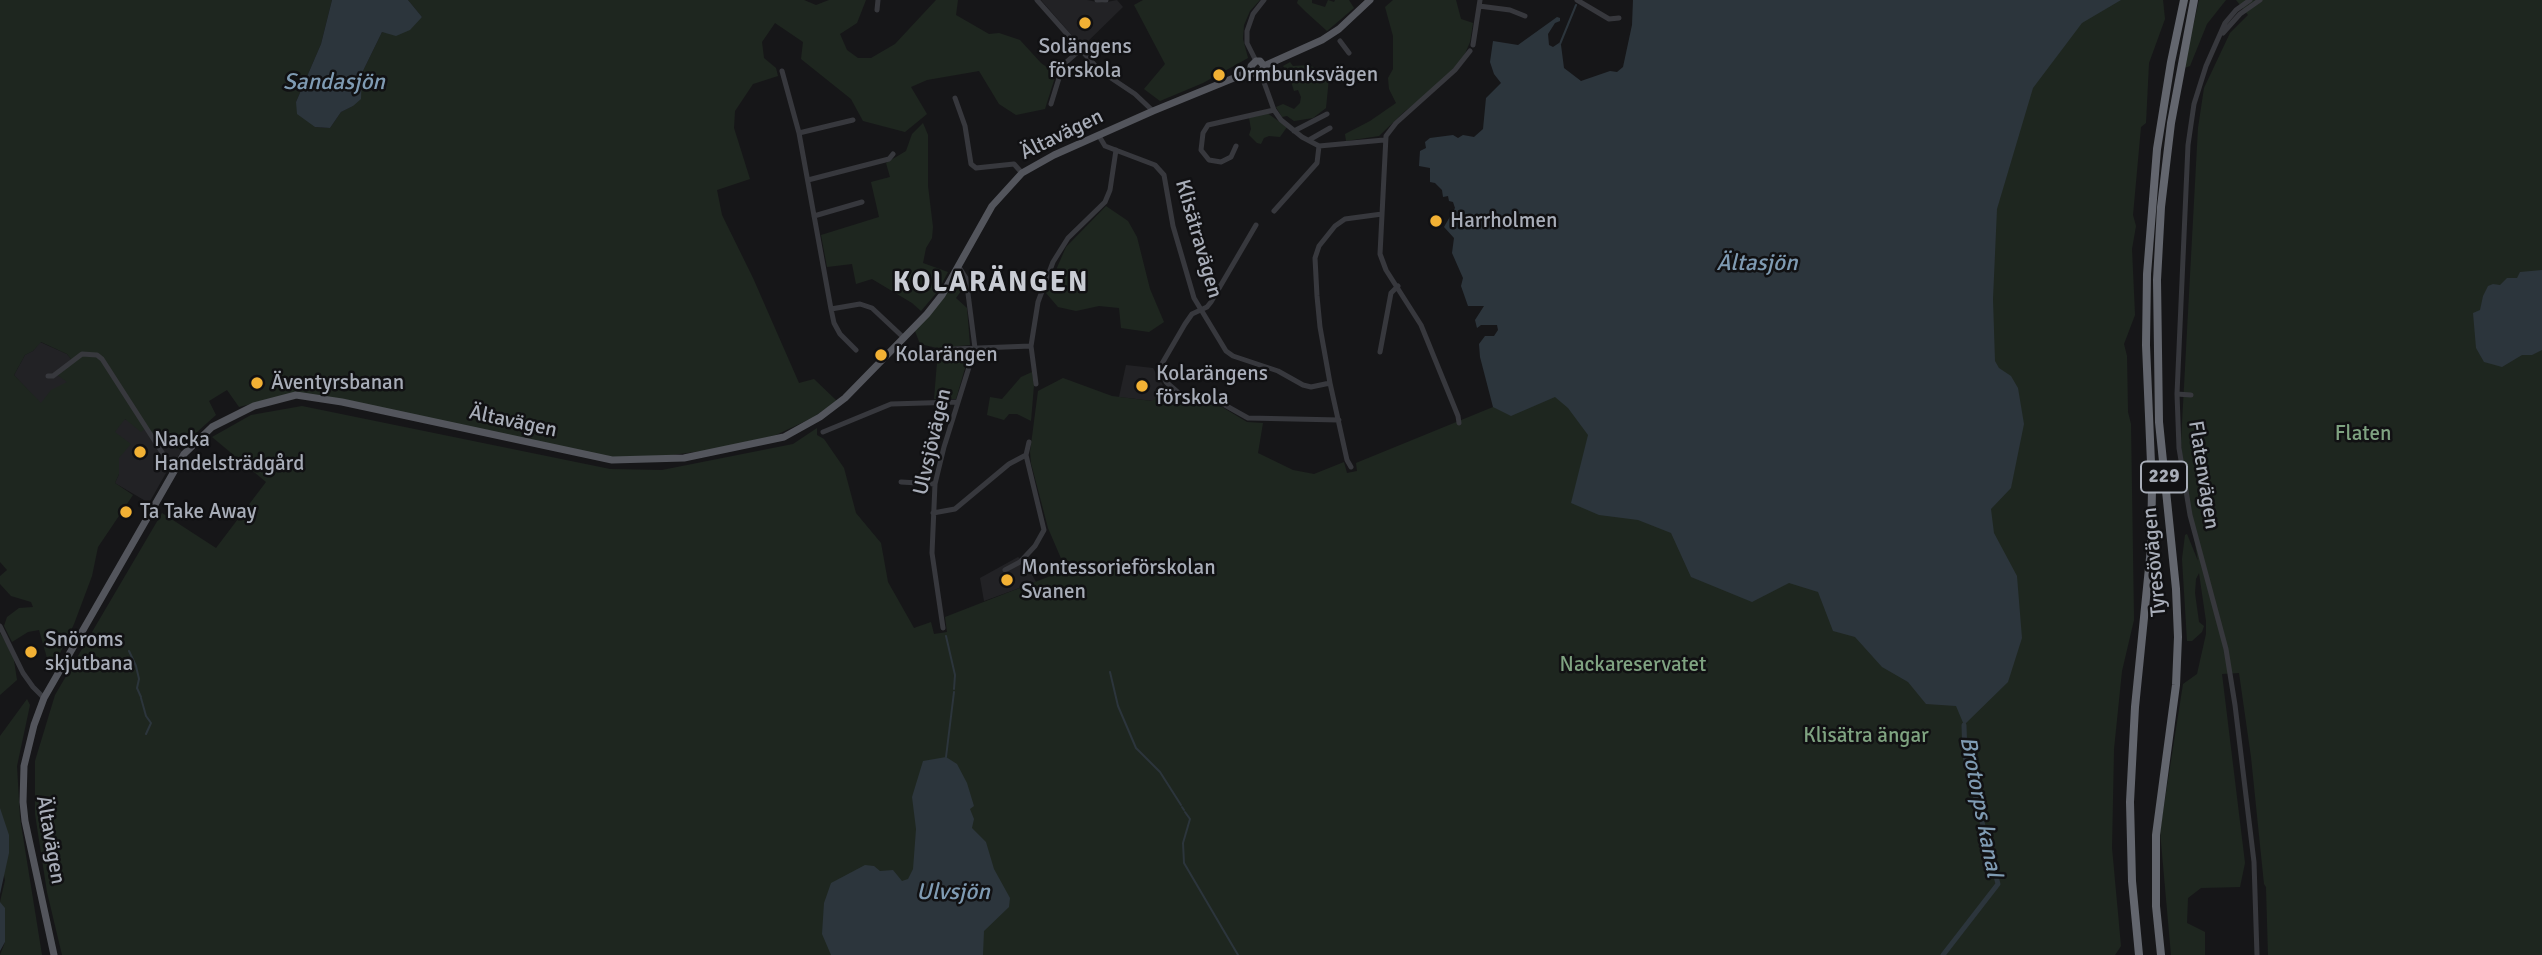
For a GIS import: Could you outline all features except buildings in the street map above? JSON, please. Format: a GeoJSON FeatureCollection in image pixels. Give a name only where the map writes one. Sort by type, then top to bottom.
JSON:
{"type":"FeatureCollection","features":[{"type":"Feature","properties":{"kind":"highway","name":"Tyresövägen"},"geometry":{"type":"LineString","coordinates":[[2139,955],[2133,898],[2130,802],[2152,517],[2146,345],[2147,274],[2157,149],[2184,0]]}},
{"type":"Feature","properties":{"kind":"highway","name":"Tyresövägen"},"geometry":{"type":"LineString","coordinates":[[2161,955],[2155,906],[2155,844],[2159,796],[2176,685],[2178,637],[2176,589],[2159,422],[2157,280],[2161,207],[2171,123],[2194,0]]}},
{"type":"Feature","properties":{"kind":"main road"},"geometry":{"type":"LineString","coordinates":[[1262,70],[1260,61],[1252,64],[1251,71],[1255,74],[1322,40],[1339,29],[1370,0]]}},
{"type":"Feature","properties":{"kind":"main road","name":"Ältavägen"},"geometry":{"type":"LineString","coordinates":[[54,955],[23,802],[24,766],[34,725],[44,698],[184,454],[212,427],[254,406],[296,396],[342,402],[612,460],[684,458],[784,437],[803,428],[845,398],[904,338],[942,295],[992,206],[1022,173],[1054,155],[1251,71]]}},
{"type":"Feature","properties":{"kind":"street"},"geometry":{"type":"LineString","coordinates":[[877,10],[878,0]]}},
{"type":"Feature","properties":{"kind":"street"},"geometry":{"type":"LineString","coordinates":[[1037,0],[1099,70],[1135,94],[1153,111]]}},
{"type":"Feature","properties":{"kind":"street"},"geometry":{"type":"LineString","coordinates":[[1097,0],[1106,0]]}},
{"type":"Feature","properties":{"kind":"street"},"geometry":{"type":"LineString","coordinates":[[1256,61],[1247,43],[1247,31],[1253,14],[1264,0]]}},
{"type":"Feature","properties":{"kind":"street"},"geometry":{"type":"LineString","coordinates":[[1577,0],[1609,19],[1619,18]]}},
{"type":"Feature","properties":{"kind":"street","name":"Flatenvägen"},"geometry":{"type":"LineString","coordinates":[[2250,0],[2230,16],[2217,41],[2198,89],[2190,130],[2176,394],[2179,448],[2188,504],[2226,649],[2235,705],[2254,862],[2257,955]]}},
{"type":"Feature","properties":{"kind":"street","name":"Flatenvägen"},"geometry":{"type":"LineString","coordinates":[[2217,41],[2240,14],[2260,0]]}},
{"type":"Feature","properties":{"kind":"street"},"geometry":{"type":"LineString","coordinates":[[1459,423],[1422,325],[1386,270],[1380,254],[1384,140],[1390,129],[1455,70],[1471,48],[1480,3],[1525,16]]}},
{"type":"Feature","properties":{"kind":"street"},"geometry":{"type":"LineString","coordinates":[[1340,41],[1349,53]]}},
{"type":"Feature","properties":{"kind":"street"},"geometry":{"type":"LineString","coordinates":[[1051,104],[1063,65],[1080,50]]}},
{"type":"Feature","properties":{"kind":"street"},"geometry":{"type":"LineString","coordinates":[[1262,70],[1273,110],[1294,131],[1319,146],[1384,140]]}},
{"type":"Feature","properties":{"kind":"street"},"geometry":{"type":"LineString","coordinates":[[782,72],[799,133],[834,323],[840,334],[856,350]]}},
{"type":"Feature","properties":{"kind":"street"},"geometry":{"type":"LineString","coordinates":[[955,98],[965,126],[971,164],[976,168],[1014,164],[1022,173]]}},
{"type":"Feature","properties":{"kind":"street"},"geometry":{"type":"LineString","coordinates":[[1236,146],[1226,160],[1209,160],[1201,150],[1203,132],[1213,123],[1273,110]]}},
{"type":"Feature","properties":{"kind":"street"},"geometry":{"type":"LineString","coordinates":[[1294,131],[1327,114]]}},
{"type":"Feature","properties":{"kind":"street"},"geometry":{"type":"LineString","coordinates":[[799,133],[853,120]]}},
{"type":"Feature","properties":{"kind":"street"},"geometry":{"type":"LineString","coordinates":[[1309,140],[1330,128]]}},
{"type":"Feature","properties":{"kind":"street","name":"Klisätravägen"},"geometry":{"type":"LineString","coordinates":[[1100,136],[1105,146],[1155,165],[1164,175],[1173,226],[1194,298],[1226,351],[1233,356],[1278,371],[1303,385],[1311,387],[1330,383]]}},
{"type":"Feature","properties":{"kind":"street"},"geometry":{"type":"LineString","coordinates":[[1274,211],[1317,163],[1319,146]]}},
{"type":"Feature","properties":{"kind":"street"},"geometry":{"type":"LineString","coordinates":[[1036,384],[1031,346],[1035,312],[1053,262],[1068,238],[1105,202],[1110,190],[1116,150]]}},
{"type":"Feature","properties":{"kind":"street"},"geometry":{"type":"LineString","coordinates":[[808,180],[889,159],[894,154]]}},
{"type":"Feature","properties":{"kind":"street"},"geometry":{"type":"LineString","coordinates":[[814,216],[863,202]]}},
{"type":"Feature","properties":{"kind":"street"},"geometry":{"type":"LineString","coordinates":[[1351,467],[1347,460],[1320,327],[1315,258],[1319,246],[1335,226],[1345,219],[1382,214]]}},
{"type":"Feature","properties":{"kind":"street"},"geometry":{"type":"LineString","coordinates":[[1256,225],[1211,302],[1192,314],[1160,366],[1166,382],[1187,398],[1223,404],[1248,418],[1339,420]]}},
{"type":"Feature","properties":{"kind":"street","name":"Ulvsjövägen"},"geometry":{"type":"LineString","coordinates":[[943,628],[932,553],[935,484],[975,348],[966,278],[959,267]]}},
{"type":"Feature","properties":{"kind":"street"},"geometry":{"type":"LineString","coordinates":[[1380,352],[1391,293],[1398,286]]}},
{"type":"Feature","properties":{"kind":"street"},"geometry":{"type":"LineString","coordinates":[[831,309],[860,304],[872,308],[904,338]]}},
{"type":"Feature","properties":{"kind":"street"},"geometry":{"type":"LineString","coordinates":[[953,349],[1031,346]]}},
{"type":"Feature","properties":{"kind":"street"},"geometry":{"type":"LineString","coordinates":[[48,376],[53,376],[82,354],[97,355],[174,471]]}},
{"type":"Feature","properties":{"kind":"street"},"geometry":{"type":"LineString","coordinates":[[2176,394],[2191,395]]}},
{"type":"Feature","properties":{"kind":"street"},"geometry":{"type":"LineString","coordinates":[[822,432],[891,404],[957,402]]}},
{"type":"Feature","properties":{"kind":"street"},"geometry":{"type":"LineString","coordinates":[[1005,570],[1020,562],[1035,546],[1044,530],[1026,455],[1029,442]]}},
{"type":"Feature","properties":{"kind":"street"},"geometry":{"type":"LineString","coordinates":[[933,513],[955,509],[1009,464],[1026,455]]}},
{"type":"Feature","properties":{"kind":"street"},"geometry":{"type":"LineString","coordinates":[[901,482],[935,484]]}},
{"type":"Feature","properties":{"kind":"street"},"geometry":{"type":"LineString","coordinates":[[0,626],[23,673],[44,698]]}},
{"type":"Feature","properties":{"kind":"shaded area","name":"Solängens förskola"},"geometry":{"type":"Polygon","coordinates":[[[1041,0],[1087,0],[1102,3],[1117,0],[1123,7],[1082,47],[1041,0]]]}},
{"type":"Feature","properties":{"kind":"shaded area"},"geometry":{"type":"Polygon","coordinates":[[[40,342],[67,354],[71,359],[68,382],[41,404],[14,375],[25,355],[33,351],[40,342]]]}},
{"type":"Feature","properties":{"kind":"shaded area","name":"Kolarängens förskola"},"geometry":{"type":"Polygon","coordinates":[[[1126,365],[1153,368],[1165,389],[1153,401],[1119,397],[1126,365]]]}},
{"type":"Feature","properties":{"kind":"shaded area","name":"Nacka Handelsträdgård"},"geometry":{"type":"Polygon","coordinates":[[[124,419],[146,427],[182,451],[149,503],[115,483],[119,474],[114,432],[124,419]]]}},
{"type":"Feature","properties":{"kind":"shaded area","name":"Montessorieförskolan Svanen"},"geometry":{"type":"Polygon","coordinates":[[[1018,557],[1027,565],[1036,582],[984,601],[980,578],[1018,557]]]}},
{"type":"Feature","properties":{"kind":"green space"},"geometry":{"type":"Polygon","coordinates":[[[0,0],[332,0],[321,44],[296,102],[315,127],[330,128],[341,112],[353,106],[363,84],[362,73],[382,32],[388,33],[422,17],[408,0],[804,0],[816,5],[829,0],[866,0],[857,23],[840,34],[847,50],[858,58],[871,58],[895,44],[936,0],[958,0],[956,15],[989,34],[999,33],[1020,40],[1041,63],[1056,74],[1045,109],[1016,115],[999,104],[979,71],[927,80],[911,87],[927,114],[905,132],[863,121],[851,99],[801,59],[803,42],[775,23],[762,42],[764,58],[776,68],[778,76],[753,84],[735,111],[734,128],[750,179],[717,190],[722,215],[799,383],[814,379],[837,401],[812,418],[776,435],[710,450],[650,458],[613,458],[295,393],[239,407],[227,390],[209,401],[216,415],[177,450],[146,428],[141,432],[125,419],[115,432],[131,444],[119,458],[119,474],[115,483],[133,495],[98,547],[92,576],[74,624],[51,672],[39,630],[28,632],[12,642],[4,626],[7,617],[19,608],[33,607],[31,602],[11,596],[0,584],[0,576],[7,570],[0,562],[0,0]],[[41,342],[25,355],[14,375],[41,403],[51,390],[67,382],[56,374],[71,359],[67,354],[41,342]]]}},
{"type":"Feature","properties":{"kind":"green space"},"geometry":{"type":"Polygon","coordinates":[[[1143,0],[1260,0],[1250,11],[1244,25],[1243,39],[1248,58],[1203,83],[1160,101],[1144,89],[1165,64],[1134,5],[1143,0]]]}},
{"type":"Feature","properties":{"kind":"green space"},"geometry":{"type":"Polygon","coordinates":[[[1298,0],[1312,0],[1312,3],[1325,7],[1328,0],[1349,0],[1354,8],[1327,31],[1297,3],[1298,0]]]}},
{"type":"Feature","properties":{"kind":"green space"},"geometry":{"type":"Polygon","coordinates":[[[1393,0],[1456,0],[1461,19],[1473,23],[1470,42],[1464,56],[1449,76],[1379,136],[1346,141],[1345,134],[1396,103],[1389,89],[1388,78],[1393,69],[1393,36],[1385,7],[1393,0]]]}},
{"type":"Feature","properties":{"kind":"green space"},"geometry":{"type":"Polygon","coordinates":[[[1905,0],[2163,0],[2165,19],[2149,63],[2146,123],[2141,127],[2133,215],[2136,226],[2132,249],[2135,315],[2124,344],[2131,424],[2134,620],[2122,671],[2114,749],[2112,848],[2121,946],[2115,955],[62,955],[47,892],[35,814],[35,761],[55,695],[162,513],[216,548],[266,482],[212,437],[251,415],[302,406],[610,469],[662,470],[793,444],[817,428],[817,435],[824,439],[844,468],[856,513],[881,543],[888,582],[914,628],[931,622],[934,634],[947,632],[945,617],[1066,570],[1048,528],[1031,463],[1038,391],[1063,378],[1112,396],[1152,401],[1165,389],[1183,400],[1222,407],[1247,422],[1263,423],[1258,453],[1293,470],[1314,474],[1344,462],[1347,473],[1357,471],[1356,463],[1493,407],[1905,0]]]}},
{"type":"Feature","properties":{"kind":"green space"},"geometry":{"type":"Polygon","coordinates":[[[2199,0],[2226,0],[2207,24],[2190,66],[2184,68],[2199,0]]]}},
{"type":"Feature","properties":{"kind":"green space","name":"Flaten"},"geometry":{"type":"Polygon","coordinates":[[[2236,0],[2542,0],[2542,955],[2268,955],[2266,887],[2239,673],[2222,674],[2245,863],[2240,887],[2201,888],[2188,898],[2187,923],[2205,932],[2205,955],[2171,955],[2160,831],[2183,684],[2197,674],[2206,634],[2199,573],[2195,593],[2199,622],[2204,626],[2202,632],[2192,641],[2187,641],[2182,559],[2187,534],[2198,561],[2183,473],[2181,442],[2198,128],[2204,88],[2230,33],[2248,15],[2236,0]]]}},
{"type":"Feature","properties":{"kind":"green space"},"geometry":{"type":"Polygon","coordinates":[[[1290,62],[1293,66],[1310,65],[1329,78],[1326,108],[1313,118],[1294,121],[1287,116],[1282,117],[1276,107],[1283,104],[1294,109],[1300,103],[1298,90],[1294,91],[1283,66],[1290,62]]]}},
{"type":"Feature","properties":{"kind":"green space"},"geometry":{"type":"Polygon","coordinates":[[[1267,113],[1287,127],[1280,137],[1269,136],[1264,138],[1261,144],[1257,143],[1249,135],[1249,118],[1267,113]]]}},
{"type":"Feature","properties":{"kind":"green space"},"geometry":{"type":"Polygon","coordinates":[[[923,123],[928,135],[928,186],[933,227],[923,263],[948,272],[938,291],[921,311],[872,279],[856,284],[852,264],[827,267],[821,235],[879,217],[871,182],[890,177],[886,163],[906,151],[912,134],[923,123]]]}},
{"type":"Feature","properties":{"kind":"green space"},"geometry":{"type":"Polygon","coordinates":[[[1106,206],[1128,221],[1137,237],[1150,289],[1164,322],[1149,332],[1121,328],[1119,308],[1099,306],[1076,311],[1058,307],[1046,293],[1066,247],[1106,206]]]}},
{"type":"Feature","properties":{"kind":"green space"},"geometry":{"type":"Polygon","coordinates":[[[955,277],[962,280],[964,287],[956,298],[967,308],[970,345],[937,348],[920,344],[915,331],[943,299],[955,277]]]}},
{"type":"Feature","properties":{"kind":"green space"},"geometry":{"type":"Polygon","coordinates":[[[938,350],[970,351],[956,399],[934,399],[938,350]]]}},
{"type":"Feature","properties":{"kind":"green space"},"geometry":{"type":"Polygon","coordinates":[[[1032,372],[1034,385],[1031,421],[1017,414],[1009,414],[1004,420],[987,415],[990,397],[1002,399],[1021,377],[1032,372]]]}},
{"type":"Feature","properties":{"kind":"green space"},"geometry":{"type":"Polygon","coordinates":[[[0,633],[13,654],[17,680],[0,695],[0,633]]]}},
{"type":"Feature","properties":{"kind":"green space"},"geometry":{"type":"Polygon","coordinates":[[[27,699],[30,705],[17,766],[20,818],[42,955],[0,955],[5,942],[0,902],[5,880],[0,856],[0,736],[27,699]]]}},
{"type":"Feature","properties":{"kind":"water","name":"Sandasjön"},"geometry":{"type":"Polygon","coordinates":[[[332,0],[408,0],[422,17],[410,30],[396,36],[382,32],[362,73],[361,99],[341,112],[330,128],[315,127],[297,114],[296,102],[321,44],[332,0]]]}},
{"type":"Feature","properties":{"kind":"water","name":"Ältasjön"},"geometry":{"type":"Polygon","coordinates":[[[1633,0],[2121,0],[2082,23],[2033,88],[1997,209],[1993,299],[1995,361],[1999,368],[2011,376],[2018,388],[2024,424],[2011,488],[1991,509],[1994,533],[2017,576],[2022,638],[2008,682],[1964,725],[1956,706],[1926,704],[1908,682],[1882,667],[1855,637],[1833,631],[1818,592],[1789,583],[1752,602],[1691,577],[1671,533],[1638,520],[1599,515],[1571,503],[1588,435],[1568,408],[1555,397],[1511,416],[1493,407],[1479,344],[1485,336],[1494,336],[1498,330],[1497,325],[1481,325],[1477,328],[1475,320],[1484,306],[1468,306],[1461,286],[1463,278],[1452,253],[1454,238],[1444,227],[1455,208],[1448,196],[1443,197],[1442,190],[1430,182],[1430,168],[1419,166],[1420,151],[1426,148],[1425,142],[1430,138],[1453,135],[1458,138],[1463,135],[1474,137],[1483,129],[1486,98],[1501,83],[1490,62],[1493,41],[1518,45],[1557,17],[1560,21],[1555,23],[1548,34],[1549,45],[1561,45],[1564,68],[1581,81],[1610,71],[1617,72],[1623,67],[1632,25],[1633,0]]]}},
{"type":"Feature","properties":{"kind":"water"},"geometry":{"type":"Polygon","coordinates":[[[2542,270],[2542,350],[2532,355],[2522,355],[2502,367],[2484,362],[2476,348],[2473,313],[2480,310],[2488,286],[2500,285],[2507,278],[2517,278],[2520,272],[2542,270]]]}},
{"type":"Feature","properties":{"kind":"water","name":"Ulvsjön"},"geometry":{"type":"Polygon","coordinates":[[[946,757],[957,764],[967,783],[974,806],[970,809],[974,819],[972,828],[986,842],[994,869],[1010,898],[1009,907],[984,931],[983,955],[831,955],[822,934],[824,903],[831,883],[865,865],[874,866],[880,871],[893,870],[902,881],[908,879],[913,869],[916,829],[912,797],[923,761],[946,757]]]}},
{"type":"Feature","properties":{"kind":"water"},"geometry":{"type":"Polygon","coordinates":[[[0,808],[9,835],[9,853],[0,894],[0,808]]]}},
{"type":"Feature","properties":{"kind":"water"},"geometry":{"type":"Polygon","coordinates":[[[0,902],[5,908],[5,942],[0,951],[0,902]]]}},
{"type":"Feature","properties":{"kind":"waterway"},"geometry":{"type":"LineString","coordinates":[[1560,44],[1576,5]]}},
{"type":"Feature","properties":{"kind":"waterway"},"geometry":{"type":"LineString","coordinates":[[946,636],[955,675],[954,689]]}},
{"type":"Feature","properties":{"kind":"waterway"},"geometry":{"type":"LineString","coordinates":[[129,651],[136,666],[139,679],[137,688],[141,697]]}},
{"type":"Feature","properties":{"kind":"waterway"},"geometry":{"type":"LineString","coordinates":[[1110,672],[1118,706],[1136,748],[1160,772],[1181,805]]}},
{"type":"Feature","properties":{"kind":"waterway"},"geometry":{"type":"LineString","coordinates":[[946,757],[954,692]]}},
{"type":"Feature","properties":{"kind":"waterway"},"geometry":{"type":"LineString","coordinates":[[141,698],[151,723],[146,734]]}},
{"type":"Feature","properties":{"kind":"waterway","name":"Brotorps kanal"},"geometry":{"type":"LineString","coordinates":[[1943,955],[1998,884],[1965,756],[1964,725]]}},
{"type":"Feature","properties":{"kind":"waterway"},"geometry":{"type":"LineString","coordinates":[[1185,812],[1190,819],[1183,843],[1184,863],[1238,955]]}},
{"type":"Feature","properties":{"kind":"place","name":"Solängens förskola"},"geometry":{"type":"Point","coordinates":[1085,23]}},
{"type":"Feature","properties":{"kind":"place","name":"Ormbunksvägen"},"geometry":{"type":"Point","coordinates":[1219,75]}},
{"type":"Feature","properties":{"kind":"place","name":"Harrholmen"},"geometry":{"type":"Point","coordinates":[1436,221]}},
{"type":"Feature","properties":{"kind":"place","name":"Kolarängen"},"geometry":{"type":"Point","coordinates":[881,355]}},
{"type":"Feature","properties":{"kind":"place","name":"Äventyrsbanan"},"geometry":{"type":"Point","coordinates":[257,383]}},
{"type":"Feature","properties":{"kind":"place","name":"Kolarängens förskola"},"geometry":{"type":"Point","coordinates":[1142,386]}},
{"type":"Feature","properties":{"kind":"place","name":"Nacka Handelsträdgård"},"geometry":{"type":"Point","coordinates":[140,452]}},
{"type":"Feature","properties":{"kind":"place","name":"Ta Take Away"},"geometry":{"type":"Point","coordinates":[126,512]}},
{"type":"Feature","properties":{"kind":"place","name":"Montessorieförskolan Svanen"},"geometry":{"type":"Point","coordinates":[1007,580]}},
{"type":"Feature","properties":{"kind":"place","name":"Snöroms skjutbana"},"geometry":{"type":"Point","coordinates":[31,652]}},
{"type":"Feature","properties":{"kind":"district","name":"KOLARÄNGEN"},"geometry":{"type":"Point","coordinates":[991,284]}},
{"type":"Feature","properties":{"kind":"park label","name":"Nackareservatet"},"geometry":{"type":"Point","coordinates":[1633,665]}},
{"type":"Feature","properties":{"kind":"park label","name":"Klisätra ängar"},"geometry":{"type":"Point","coordinates":[1866,736]}}]}
